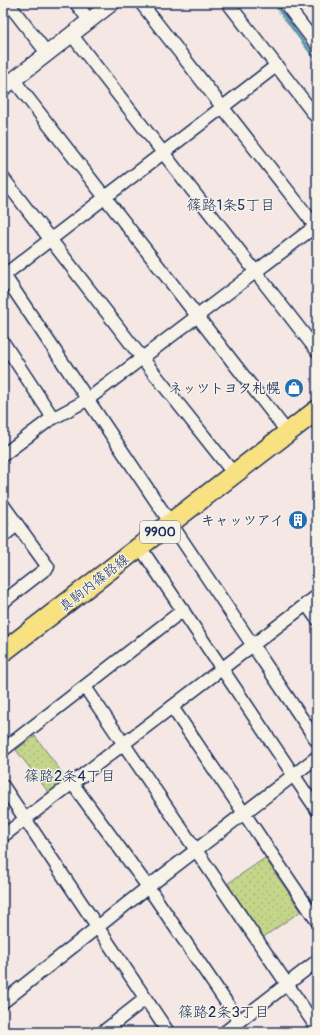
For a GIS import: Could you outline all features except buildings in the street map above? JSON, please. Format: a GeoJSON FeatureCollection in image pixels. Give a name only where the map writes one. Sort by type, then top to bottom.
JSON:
{"type":"FeatureCollection","features":[{"type":"Feature","properties":{"kind":"main road","name":"真駒内篠路線"},"geometry":{"type":"LineString","coordinates":[[3,651],[171,524],[317,410]]}},
{"type":"Feature","properties":{"kind":"street"},"geometry":{"type":"LineString","coordinates":[[8,3],[47,53]]}},
{"type":"Feature","properties":{"kind":"street"},"geometry":{"type":"LineString","coordinates":[[76,3],[89,20]]}},
{"type":"Feature","properties":{"kind":"street"},"geometry":{"type":"LineString","coordinates":[[112,3],[6,84],[105,198],[288,433]]}},
{"type":"Feature","properties":{"kind":"street"},"geometry":{"type":"LineString","coordinates":[[3,455],[53,418],[87,400],[316,227],[141,3]]}},
{"type":"Feature","properties":{"kind":"street"},"geometry":{"type":"LineString","coordinates":[[228,3],[317,118]]}},
{"type":"Feature","properties":{"kind":"street"},"geometry":{"type":"LineString","coordinates":[[285,3],[317,45]]}},
{"type":"Feature","properties":{"kind":"street"},"geometry":{"type":"LineString","coordinates":[[71,34],[317,350]]}},
{"type":"Feature","properties":{"kind":"street"},"geometry":{"type":"LineString","coordinates":[[276,66],[4,276],[317,741]]}},
{"type":"Feature","properties":{"kind":"street"},"geometry":{"type":"LineString","coordinates":[[3,178],[234,474]]}},
{"type":"Feature","properties":{"kind":"street"},"geometry":{"type":"LineString","coordinates":[[5,348],[53,418]]}},
{"type":"Feature","properties":{"kind":"street"},"geometry":{"type":"LineString","coordinates":[[3,505],[48,567],[3,602]]}},
{"type":"Feature","properties":{"kind":"street"},"geometry":{"type":"LineString","coordinates":[[3,536],[17,525]]}},
{"type":"Feature","properties":{"kind":"street"},"geometry":{"type":"LineString","coordinates":[[140,547],[317,810]]}},
{"type":"Feature","properties":{"kind":"street"},"geometry":{"type":"LineString","coordinates":[[3,836],[317,596]]}},
{"type":"Feature","properties":{"kind":"street"},"geometry":{"type":"LineString","coordinates":[[306,604],[317,619]]}},
{"type":"Feature","properties":{"kind":"street"},"geometry":{"type":"LineString","coordinates":[[3,750],[183,610]]}},
{"type":"Feature","properties":{"kind":"street"},"geometry":{"type":"LineString","coordinates":[[85,686],[317,1028]]}},
{"type":"Feature","properties":{"kind":"street"},"geometry":{"type":"LineString","coordinates":[[172,707],[243,814],[317,921]]}},
{"type":"Feature","properties":{"kind":"street"},"geometry":{"type":"LineString","coordinates":[[3,1002],[317,756]]}},
{"type":"Feature","properties":{"kind":"street"},"geometry":{"type":"LineString","coordinates":[[72,783],[148,887],[239,1021]]}},
{"type":"Feature","properties":{"kind":"street"},"geometry":{"type":"LineString","coordinates":[[3,786],[168,1032]]}},
{"type":"Feature","properties":{"kind":"street"},"geometry":{"type":"LineString","coordinates":[[225,1032],[317,961]]}},
{"type":"Feature","properties":{"kind":"street"},"geometry":{"type":"LineString","coordinates":[[103,1032],[146,999]]}},
{"type":"Feature","properties":{"kind":"green space"},"geometry":{"type":"Polygon","coordinates":[[[35,736],[68,781],[50,794],[16,750],[35,736]]]}},
{"type":"Feature","properties":{"kind":"green space"},"geometry":{"type":"Polygon","coordinates":[[[265,858],[301,911],[262,938],[227,884],[265,858]]]}},
{"type":"Feature","properties":{"kind":"waterway"},"geometry":{"type":"LineString","coordinates":[[274,3],[317,61]]}},
{"type":"Feature","properties":{"kind":"place","name":"ネッツトヨタ札幌"},"geometry":{"type":"Point","coordinates":[294,388]}},
{"type":"Feature","properties":{"kind":"place","name":"キャッツアイ"},"geometry":{"type":"Point","coordinates":[298,520]}},
{"type":"Feature","properties":{"kind":"district","name":"篠路1条5丁目"},"geometry":{"type":"Point","coordinates":[231,205]}},
{"type":"Feature","properties":{"kind":"district","name":"篠路2条4丁目"},"geometry":{"type":"Point","coordinates":[70,776]}},
{"type":"Feature","properties":{"kind":"district","name":"篠路2条3丁目"},"geometry":{"type":"Point","coordinates":[224,1012]}}]}
